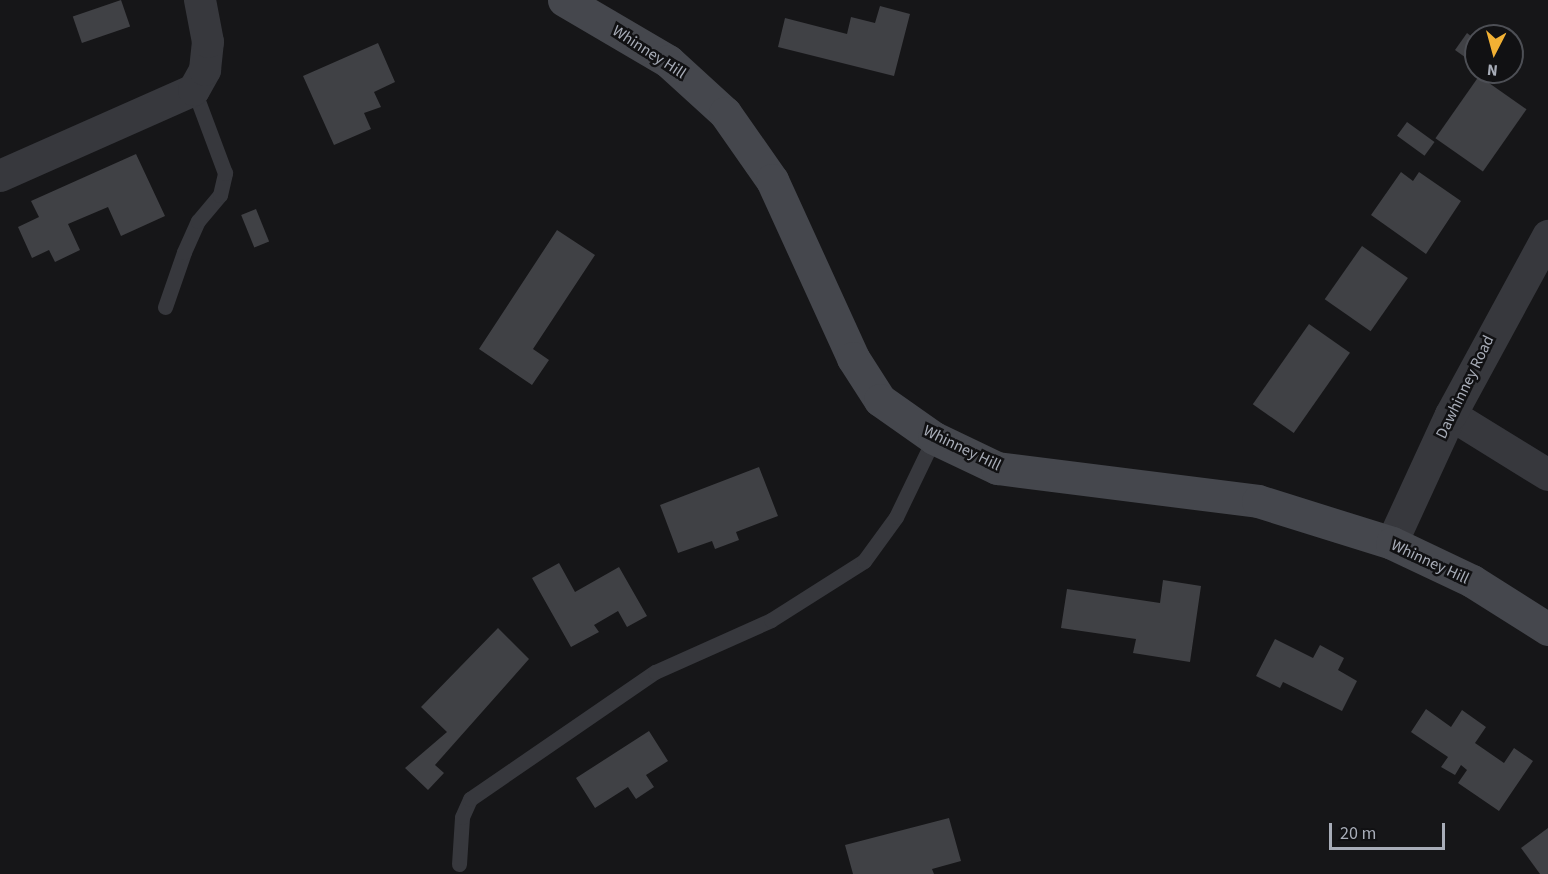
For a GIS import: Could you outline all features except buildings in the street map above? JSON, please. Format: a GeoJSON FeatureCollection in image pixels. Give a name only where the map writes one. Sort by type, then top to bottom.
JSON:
{"type":"FeatureCollection","features":[{"type":"Feature","properties":{"kind":"street"},"geometry":{"type":"LineString","coordinates":[[0,176],[194,90],[205,70],[208,42],[200,0]]}},
{"type":"Feature","properties":{"kind":"street","name":"Whinney Hill"},"geometry":{"type":"LineString","coordinates":[[564,0],[668,61],[725,113],[772,180],[853,358],[880,400],[934,438],[997,468],[1258,501],[1392,543],[1472,581],[1548,629]]}},
{"type":"Feature","properties":{"kind":"street","name":"Dawhinney Road"},"geometry":{"type":"LineString","coordinates":[[1392,543],[1451,415],[1548,236]]}},
{"type":"Feature","properties":{"kind":"street"},"geometry":{"type":"LineString","coordinates":[[1451,415],[1548,476]]}},
{"type":"Feature","properties":{"kind":"lane"},"geometry":{"type":"LineString","coordinates":[[165,307],[184,252],[198,221],[220,195],[225,173],[194,90]]}},
{"type":"Feature","properties":{"kind":"lane"},"geometry":{"type":"LineString","coordinates":[[459,864],[462,817],[470,799],[655,672],[771,620],[864,561],[896,517],[934,438]]}}]}
